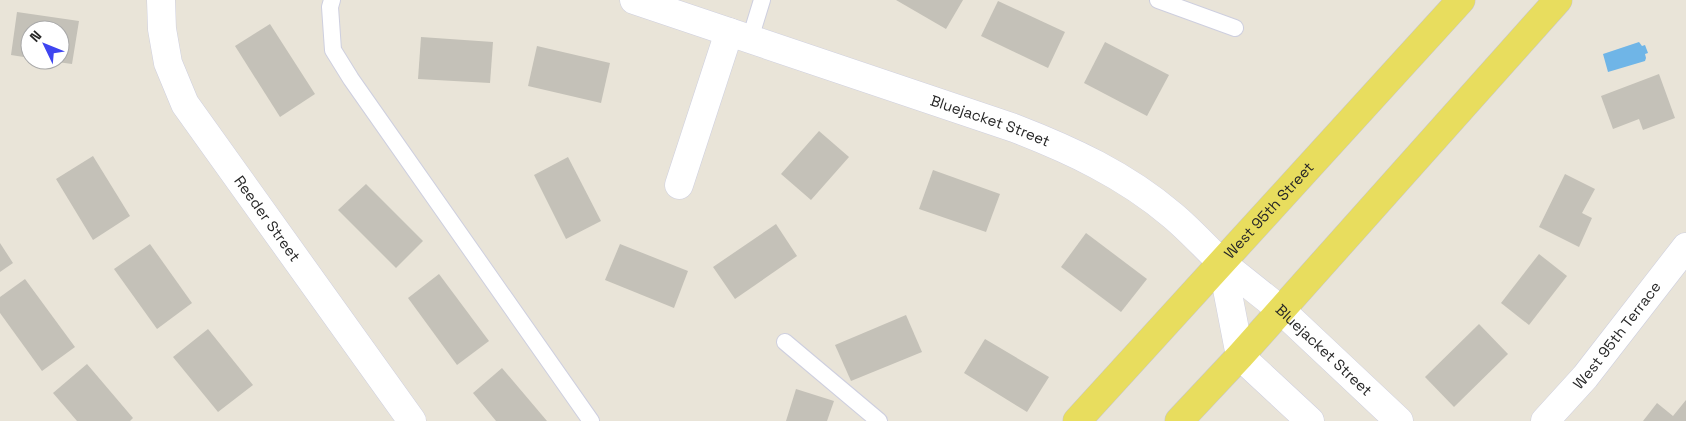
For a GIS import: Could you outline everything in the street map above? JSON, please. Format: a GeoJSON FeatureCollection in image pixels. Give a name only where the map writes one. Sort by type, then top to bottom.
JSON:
{"type":"FeatureCollection","features":[{"type":"Feature","properties":{"kind":"main road","name":"West 95th Street"},"geometry":{"type":"LineString","coordinates":[[1077,421],[1462,0]]}},
{"type":"Feature","properties":{"kind":"main road"},"geometry":{"type":"LineString","coordinates":[[1179,421],[1240,356],[1558,0]]}},
{"type":"Feature","properties":{"kind":"street","name":"Reeder Street"},"geometry":{"type":"LineString","coordinates":[[160,0],[162,29],[168,63],[185,104],[412,421]]}},
{"type":"Feature","properties":{"kind":"street","name":"Bluejacket Street"},"geometry":{"type":"LineString","coordinates":[[634,0],[1014,128],[1061,146],[1130,184],[1172,215],[1222,263],[1281,310],[1399,421]]}},
{"type":"Feature","properties":{"kind":"street"},"geometry":{"type":"LineString","coordinates":[[679,185],[740,35]]}},
{"type":"Feature","properties":{"kind":"street","name":"West 95th Terrace"},"geometry":{"type":"LineString","coordinates":[[1545,421],[1585,377],[1686,248]]}},
{"type":"Feature","properties":{"kind":"street"},"geometry":{"type":"LineString","coordinates":[[1222,263],[1240,356],[1310,421]]}},
{"type":"Feature","properties":{"kind":"lane"},"geometry":{"type":"LineString","coordinates":[[332,0],[330,7],[333,50],[356,87],[591,421]]}},
{"type":"Feature","properties":{"kind":"lane"},"geometry":{"type":"LineString","coordinates":[[740,35],[762,0]]}},
{"type":"Feature","properties":{"kind":"lane"},"geometry":{"type":"LineString","coordinates":[[1158,0],[1235,28]]}},
{"type":"Feature","properties":{"kind":"lane"},"geometry":{"type":"LineString","coordinates":[[785,342],[879,421]]}},
{"type":"Feature","properties":{"kind":"water"},"geometry":{"type":"Polygon","coordinates":[[[1639,42],[1642,46],[1645,45],[1648,53],[1645,54],[1645,61],[1608,72],[1603,54],[1639,42]]]}},
{"type":"Feature","properties":{"kind":"building"},"geometry":{"type":"Polygon","coordinates":[[[896,0],[963,0],[946,29],[896,0]]]}},
{"type":"Feature","properties":{"kind":"building"},"geometry":{"type":"Polygon","coordinates":[[[998,1],[1065,32],[1048,68],[981,36],[998,1]]]}},
{"type":"Feature","properties":{"kind":"building"},"geometry":{"type":"Polygon","coordinates":[[[17,12],[79,21],[72,64],[70,64],[70,20],[20,20],[20,56],[11,55],[17,12]]]}},
{"type":"Feature","properties":{"kind":"building"},"geometry":{"type":"Polygon","coordinates":[[[270,24],[315,94],[280,117],[235,46],[270,24]]]}},
{"type":"Feature","properties":{"kind":"building"},"geometry":{"type":"Polygon","coordinates":[[[421,37],[493,42],[490,83],[418,79],[421,37]]]}},
{"type":"Feature","properties":{"kind":"building"},"geometry":{"type":"Polygon","coordinates":[[[1105,42],[1169,75],[1147,116],[1084,83],[1105,42]]]}},
{"type":"Feature","properties":{"kind":"building"},"geometry":{"type":"Polygon","coordinates":[[[537,46],[610,63],[601,103],[528,86],[537,46]]]}},
{"type":"Feature","properties":{"kind":"building"},"geometry":{"type":"Polygon","coordinates":[[[1659,74],[1675,118],[1643,130],[1639,119],[1613,129],[1601,96],[1659,74]]]}},
{"type":"Feature","properties":{"kind":"building"},"geometry":{"type":"Polygon","coordinates":[[[819,131],[849,157],[811,200],[781,174],[819,131]]]}},
{"type":"Feature","properties":{"kind":"building"},"geometry":{"type":"Polygon","coordinates":[[[93,156],[130,216],[93,240],[56,179],[93,156]]]}},
{"type":"Feature","properties":{"kind":"building"},"geometry":{"type":"Polygon","coordinates":[[[568,157],[601,221],[566,239],[534,175],[568,157]]]}},
{"type":"Feature","properties":{"kind":"building"},"geometry":{"type":"Polygon","coordinates":[[[933,170],[1000,194],[986,232],[919,209],[933,170]]]}},
{"type":"Feature","properties":{"kind":"building"},"geometry":{"type":"Polygon","coordinates":[[[1565,174],[1595,189],[1582,213],[1592,218],[1579,247],[1539,227],[1565,174]]]}},
{"type":"Feature","properties":{"kind":"building"},"geometry":{"type":"Polygon","coordinates":[[[366,184],[423,241],[396,268],[338,210],[366,184]]]}},
{"type":"Feature","properties":{"kind":"building"},"geometry":{"type":"Polygon","coordinates":[[[776,224],[797,256],[735,299],[713,267],[776,224]]]}},
{"type":"Feature","properties":{"kind":"building"},"geometry":{"type":"Polygon","coordinates":[[[1086,233],[1147,279],[1121,312],[1061,267],[1086,233]]]}},
{"type":"Feature","properties":{"kind":"building"},"geometry":{"type":"Polygon","coordinates":[[[0,243],[13,263],[0,272],[0,243]]]}},
{"type":"Feature","properties":{"kind":"building"},"geometry":{"type":"Polygon","coordinates":[[[150,244],[192,303],[157,329],[114,269],[150,244]]]}},
{"type":"Feature","properties":{"kind":"building"},"geometry":{"type":"Polygon","coordinates":[[[620,244],[688,271],[674,308],[605,280],[620,244]]]}},
{"type":"Feature","properties":{"kind":"building"},"geometry":{"type":"Polygon","coordinates":[[[1539,254],[1567,276],[1529,325],[1501,303],[1539,254]]]}},
{"type":"Feature","properties":{"kind":"building"},"geometry":{"type":"Polygon","coordinates":[[[439,274],[489,341],[457,365],[408,298],[439,274]]]}},
{"type":"Feature","properties":{"kind":"building"},"geometry":{"type":"Polygon","coordinates":[[[25,279],[75,347],[42,371],[0,313],[0,297],[25,279]]]}},
{"type":"Feature","properties":{"kind":"building"},"geometry":{"type":"Polygon","coordinates":[[[906,315],[922,352],[851,381],[835,345],[906,315]]]}},
{"type":"Feature","properties":{"kind":"building"},"geometry":{"type":"Polygon","coordinates":[[[1479,324],[1508,354],[1454,407],[1425,377],[1479,324]]]}},
{"type":"Feature","properties":{"kind":"building"},"geometry":{"type":"Polygon","coordinates":[[[208,329],[253,385],[218,412],[173,357],[208,329]]]}},
{"type":"Feature","properties":{"kind":"building"},"geometry":{"type":"Polygon","coordinates":[[[985,339],[1049,377],[1027,412],[964,373],[985,339]]]}},
{"type":"Feature","properties":{"kind":"building"},"geometry":{"type":"Polygon","coordinates":[[[87,364],[133,418],[130,421],[77,421],[53,393],[87,364]]]}},
{"type":"Feature","properties":{"kind":"building"},"geometry":{"type":"Polygon","coordinates":[[[502,368],[547,421],[496,421],[473,393],[502,368]]]}},
{"type":"Feature","properties":{"kind":"building"},"geometry":{"type":"Polygon","coordinates":[[[796,389],[834,401],[827,421],[786,421],[796,389]]]}},
{"type":"Feature","properties":{"kind":"building"},"geometry":{"type":"Polygon","coordinates":[[[1686,400],[1686,421],[1643,421],[1657,403],[1673,416],[1686,400]]]}}]}
